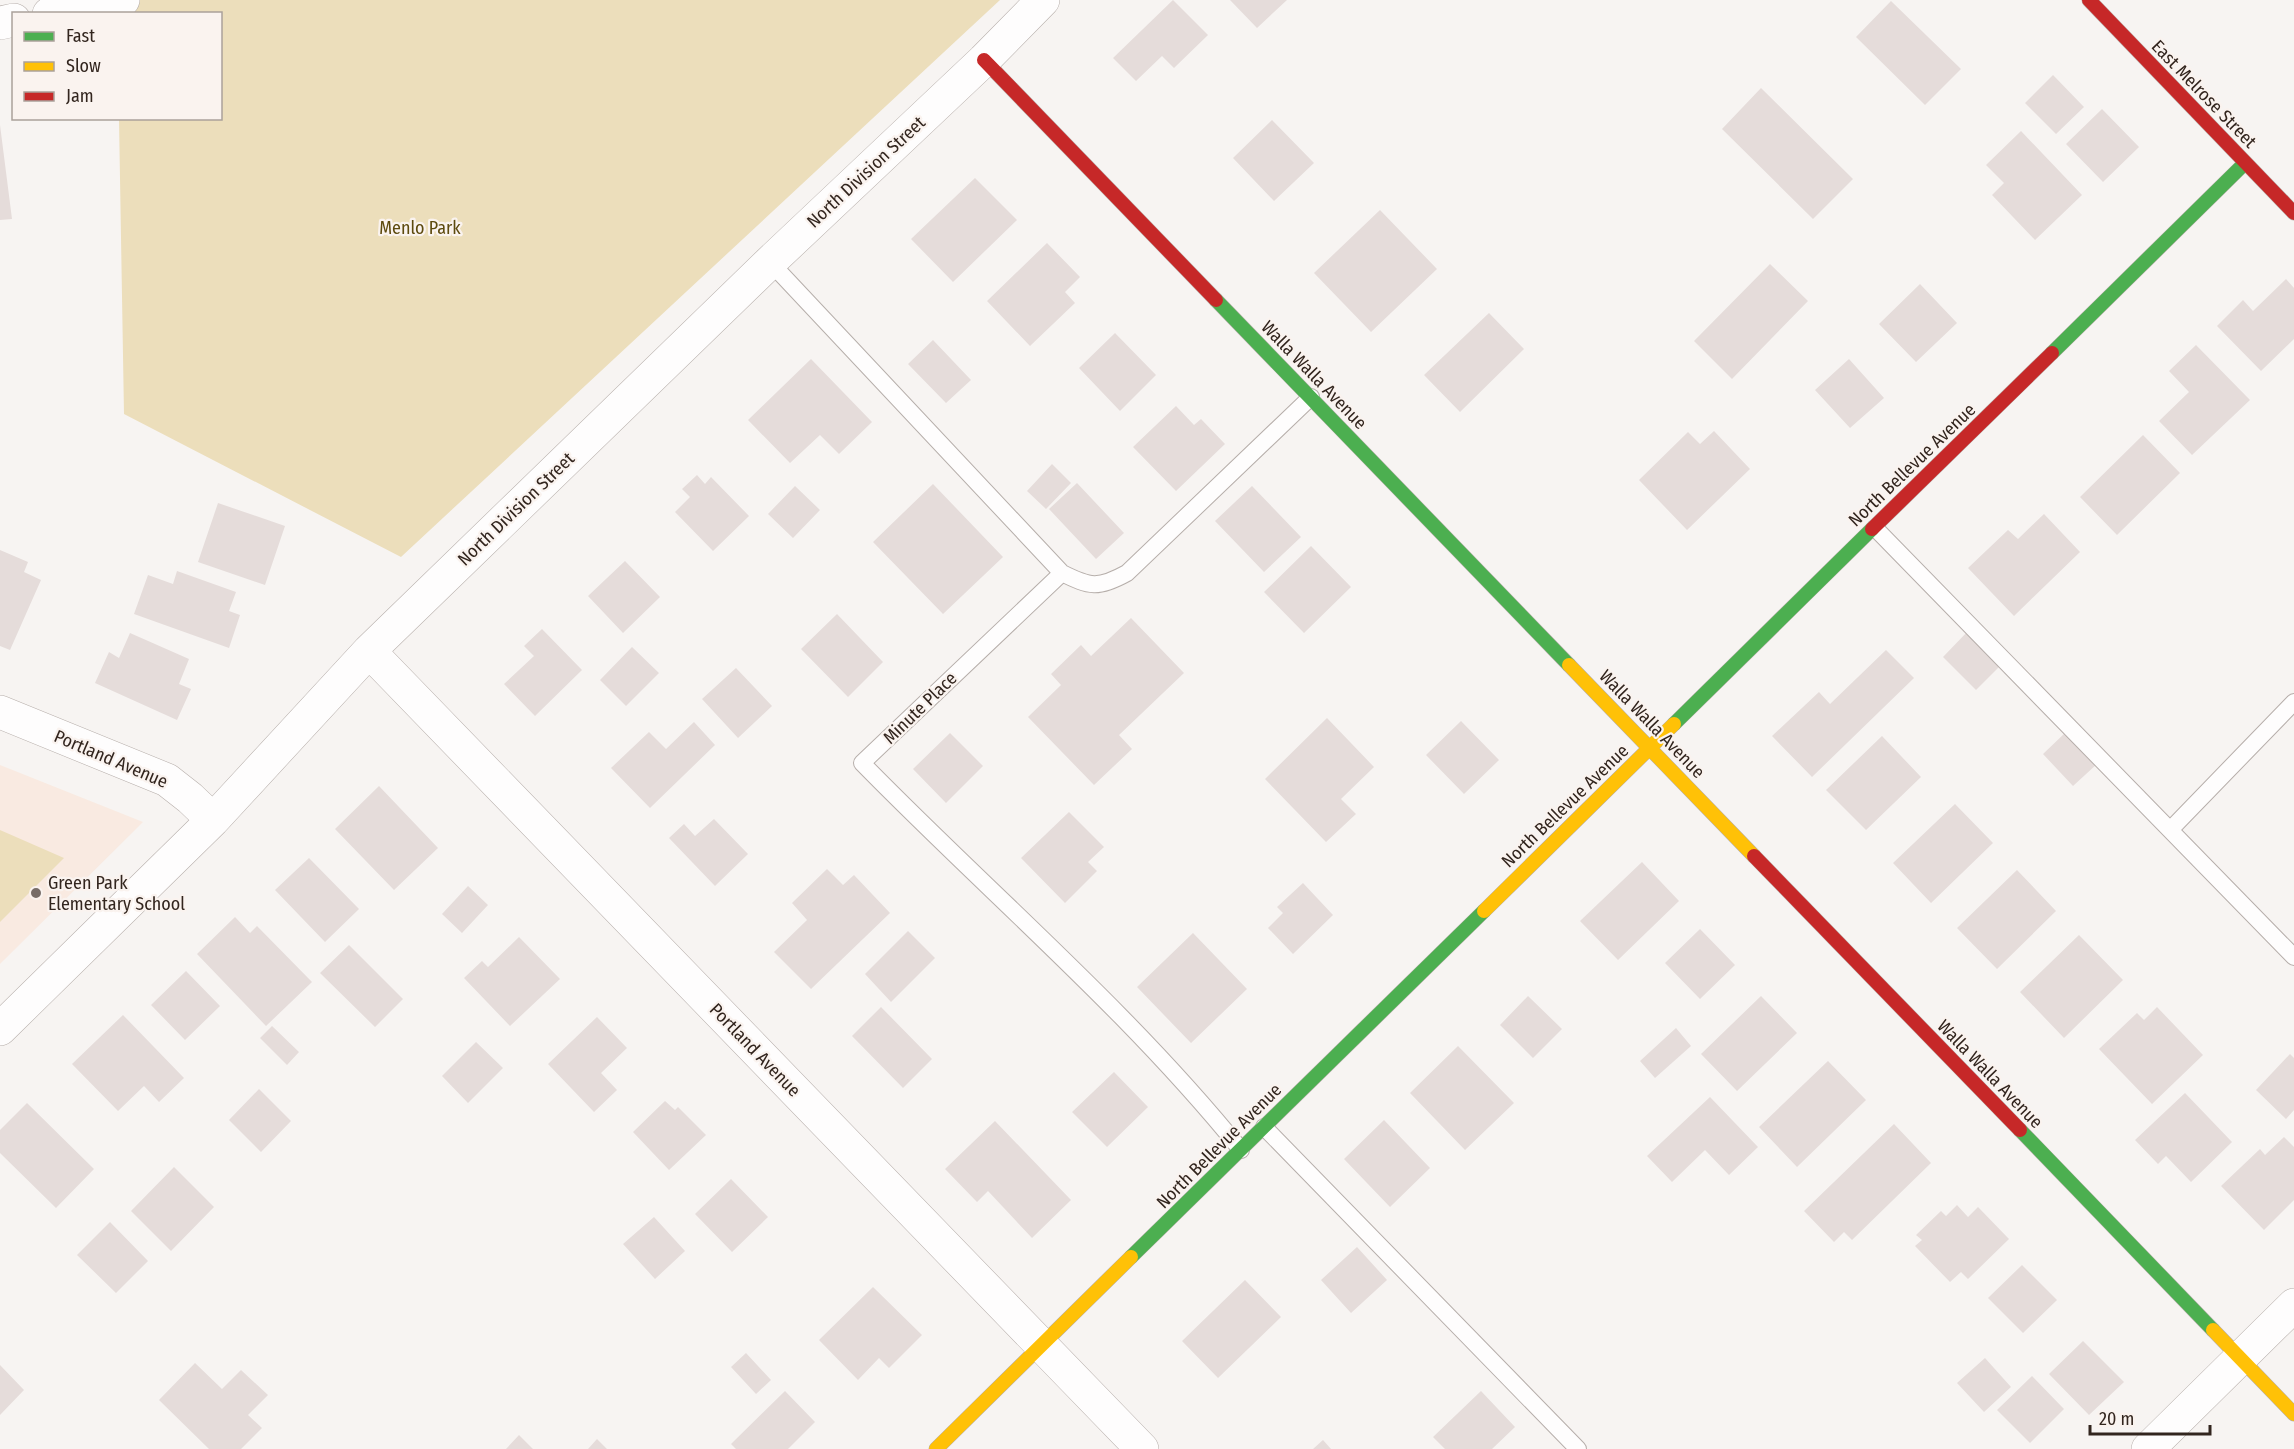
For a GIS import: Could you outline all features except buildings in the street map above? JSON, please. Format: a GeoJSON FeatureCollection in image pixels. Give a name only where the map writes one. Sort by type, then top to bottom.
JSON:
{"type":"FeatureCollection","features":[{"type":"Feature","properties":{"kind":"street"},"geometry":{"type":"LineString","coordinates":[[60,12],[123,0]]}},
{"type":"Feature","properties":{"kind":"street","name":"North Division Street"},"geometry":{"type":"LineString","coordinates":[[0,1029],[213,820],[369,651],[770,262],[984,60],[1043,0]]}},
{"type":"Feature","properties":{"kind":"street","name":"East Melrose Street"},"geometry":{"type":"LineString","coordinates":[[2089,0],[2294,213]]}},
{"type":"Feature","properties":{"kind":"street","name":"Walla Walla Avenue"},"geometry":{"type":"LineString","coordinates":[[984,60],[2294,1414]]}},
{"type":"Feature","properties":{"kind":"street","name":"North Bellevue Avenue"},"geometry":{"type":"LineString","coordinates":[[936,1449],[2246,163]]}},
{"type":"Feature","properties":{"kind":"street","name":"Portland Avenue"},"geometry":{"type":"LineString","coordinates":[[369,651],[1142,1449]]}},
{"type":"Feature","properties":{"kind":"street","name":"Portland Avenue"},"geometry":{"type":"LineString","coordinates":[[0,712],[167,780],[213,820]]}},
{"type":"Feature","properties":{"kind":"street"},"geometry":{"type":"LineString","coordinates":[[2148,1449],[2294,1305]]}},
{"type":"Feature","properties":{"kind":"lane"},"geometry":{"type":"LineString","coordinates":[[770,262],[1062,573],[1086,585],[1110,583],[1127,573],[1311,397]]}},
{"type":"Feature","properties":{"kind":"lane"},"geometry":{"type":"LineString","coordinates":[[1875,528],[2294,957]]}},
{"type":"Feature","properties":{"kind":"lane","name":"Minute Place"},"geometry":{"type":"LineString","coordinates":[[1062,573],[862,762],[917,819],[1164,1060],[1241,1150]]}},
{"type":"Feature","properties":{"kind":"lane"},"geometry":{"type":"LineString","coordinates":[[2170,830],[2294,702]]}},
{"type":"Feature","properties":{"kind":"lane"},"geometry":{"type":"LineString","coordinates":[[1264,1127],[1578,1449]]}},
{"type":"Feature","properties":{"kind":"shaded area","name":"Green Park Elementary School"},"geometry":{"type":"Polygon","coordinates":[[[0,765],[143,822],[0,964],[0,765]]]}},
{"type":"Feature","properties":{"kind":"green space","name":"Menlo Park"},"geometry":{"type":"Polygon","coordinates":[[[122,0],[1000,0],[401,557],[124,414],[119,120],[222,120],[222,12],[118,12],[122,0]]]}},
{"type":"Feature","properties":{"kind":"green space"},"geometry":{"type":"Polygon","coordinates":[[[0,830],[64,858],[0,922],[0,830]]]}},
{"type":"Feature","properties":{"kind":"traffic: fast"},"geometry":{"type":"LineString","coordinates":[[2052,353],[2245,163]]}},
{"type":"Feature","properties":{"kind":"traffic: fast"},"geometry":{"type":"LineString","coordinates":[[1216,300],[1569,665]]}},
{"type":"Feature","properties":{"kind":"traffic: fast"},"geometry":{"type":"LineString","coordinates":[[1674,724],[1872,529]]}},
{"type":"Feature","properties":{"kind":"traffic: fast"},"geometry":{"type":"LineString","coordinates":[[1131,1257],[1484,911]]}},
{"type":"Feature","properties":{"kind":"traffic: fast"},"geometry":{"type":"LineString","coordinates":[[2020,1130],[2213,1330]]}},
{"type":"Feature","properties":{"kind":"traffic: slow"},"geometry":{"type":"LineString","coordinates":[[1569,665],[1754,856]]}},
{"type":"Feature","properties":{"kind":"traffic: slow"},"geometry":{"type":"LineString","coordinates":[[1484,911],[1674,724]]}},
{"type":"Feature","properties":{"kind":"traffic: slow"},"geometry":{"type":"LineString","coordinates":[[936,1449],[1131,1257]]}},
{"type":"Feature","properties":{"kind":"traffic: slow"},"geometry":{"type":"LineString","coordinates":[[2213,1330],[2294,1414]]}},
{"type":"Feature","properties":{"kind":"traffic: jam"},"geometry":{"type":"LineString","coordinates":[[2089,0],[2294,213]]}},
{"type":"Feature","properties":{"kind":"traffic: jam"},"geometry":{"type":"LineString","coordinates":[[984,60],[1216,300]]}},
{"type":"Feature","properties":{"kind":"traffic: jam"},"geometry":{"type":"LineString","coordinates":[[1872,529],[2052,353]]}},
{"type":"Feature","properties":{"kind":"traffic: jam"},"geometry":{"type":"LineString","coordinates":[[1754,856],[2020,1130]]}},
{"type":"Feature","properties":{"kind":"place","name":"Green Park Elementary School"},"geometry":{"type":"Point","coordinates":[36,893]}}]}
